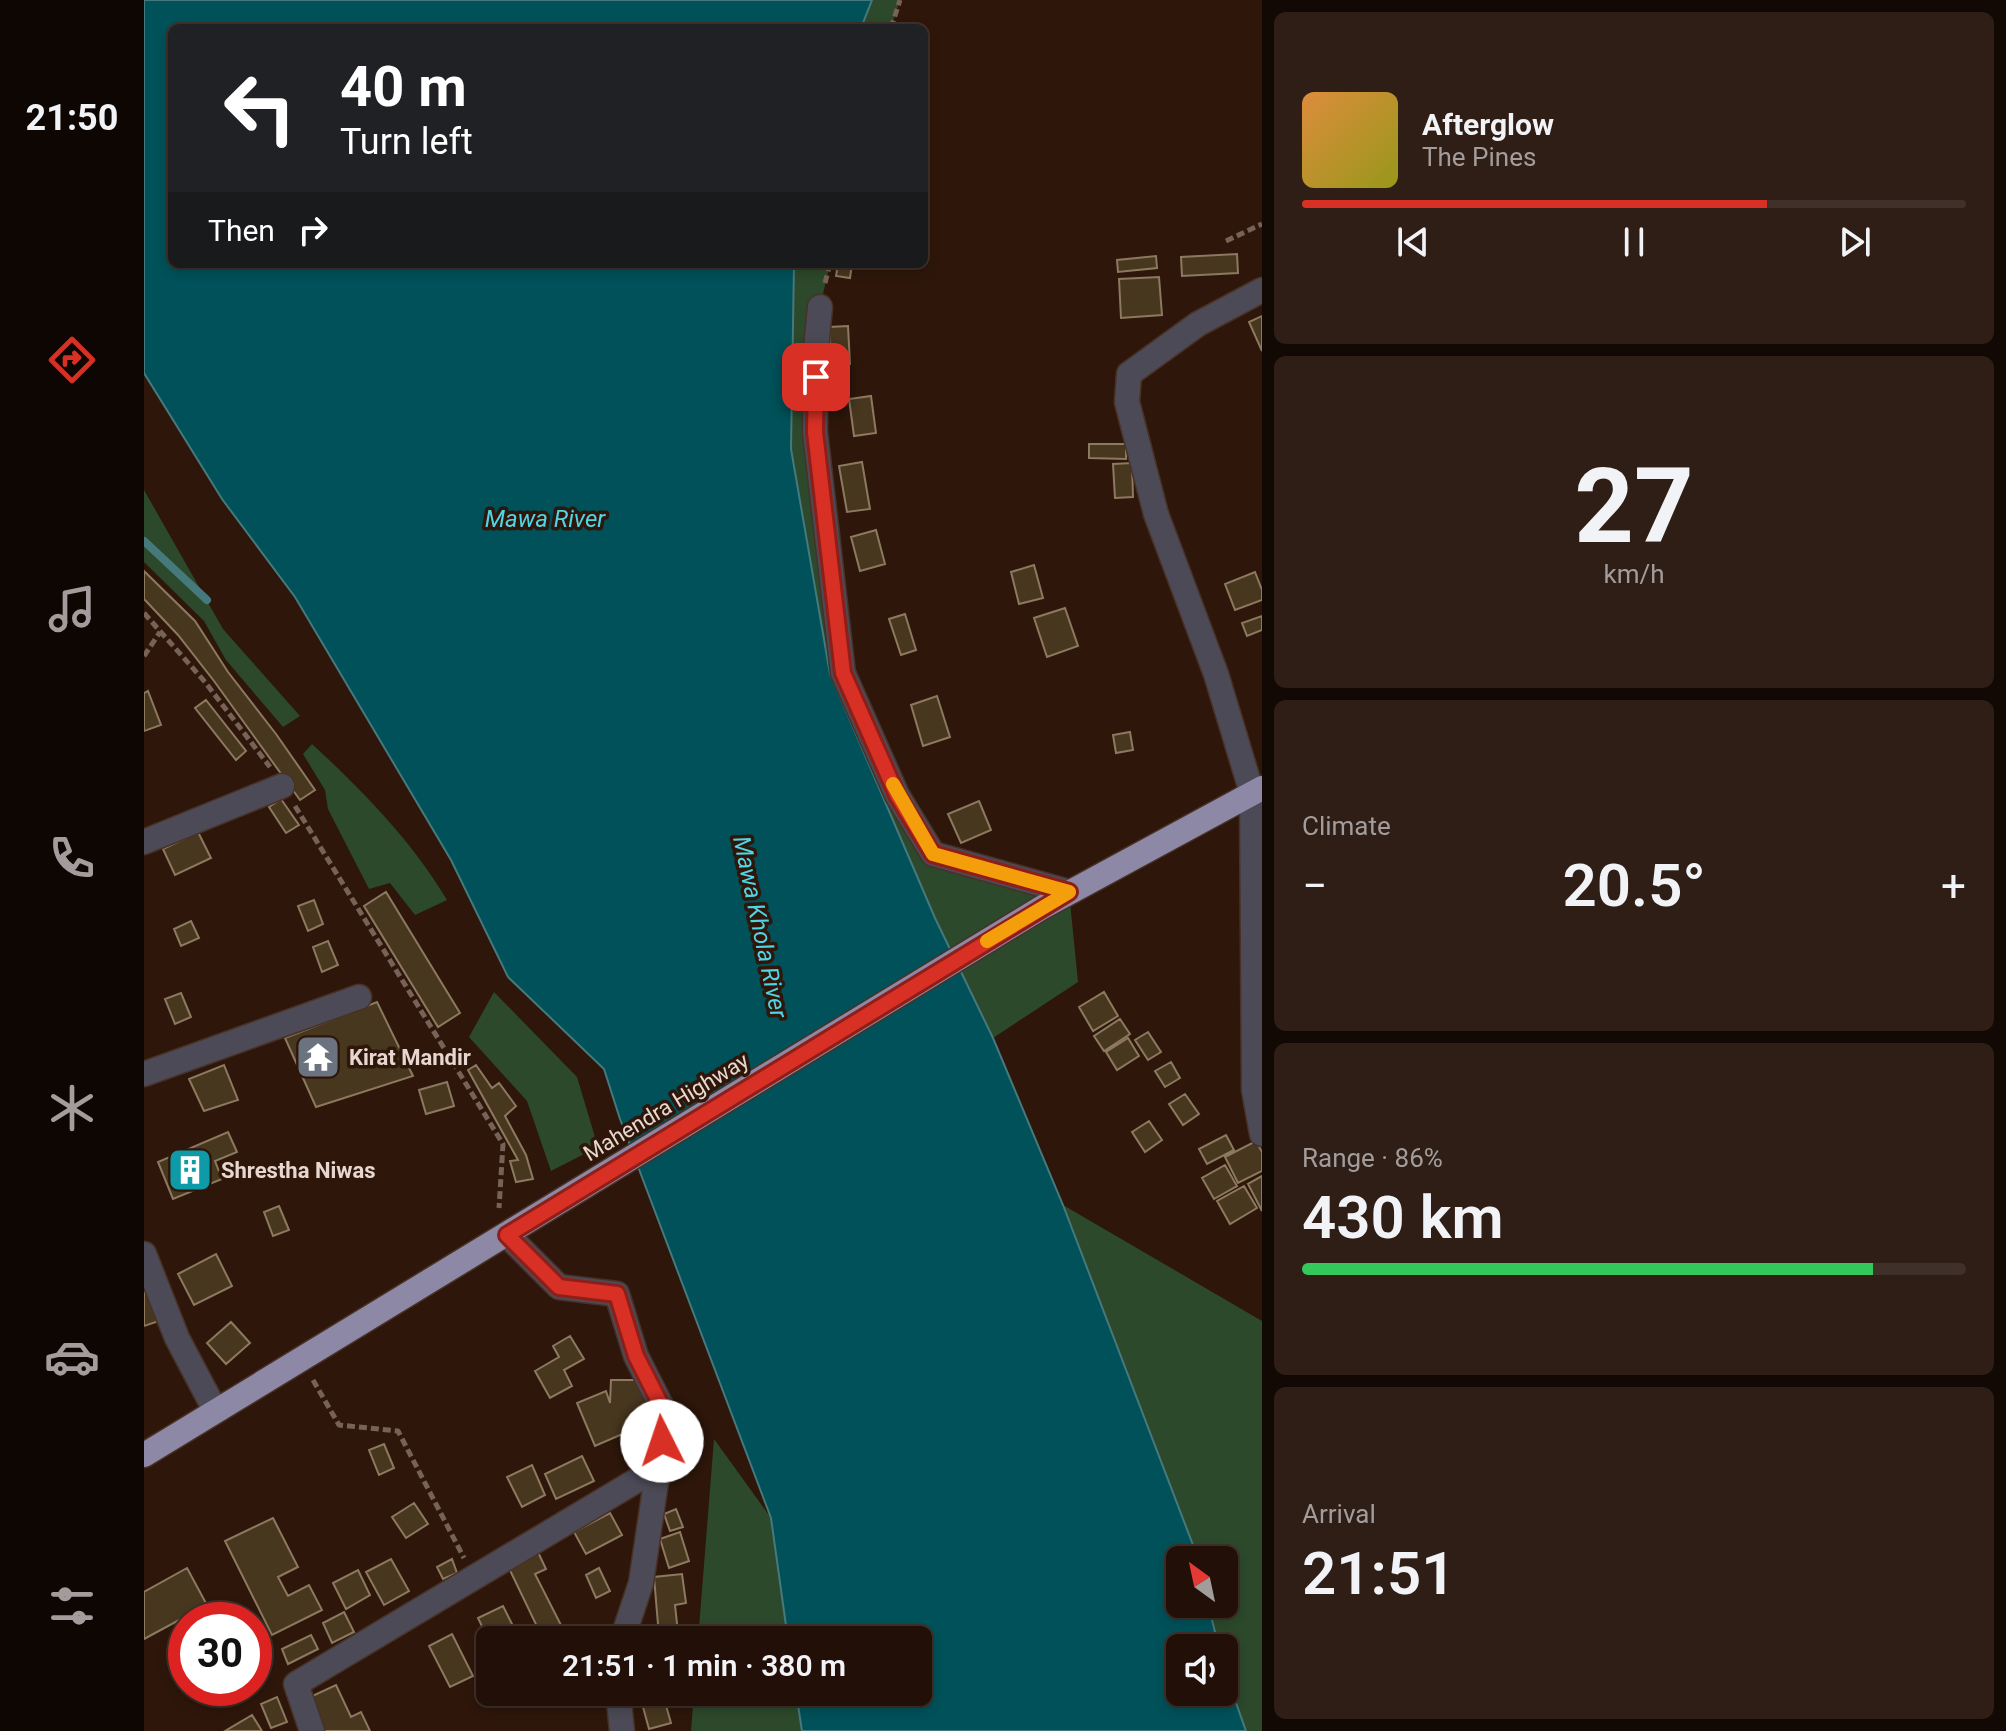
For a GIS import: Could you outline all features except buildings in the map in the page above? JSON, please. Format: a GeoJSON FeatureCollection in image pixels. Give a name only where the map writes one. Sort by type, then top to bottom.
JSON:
{"type":"FeatureCollection","features":[{"type":"Feature","properties":{"kind":"highway","name":"Mahendra Highway"},"geometry":{"type":"LineString","coordinates":[[144,1455],[1041,908],[1257,791]]}},
{"type":"Feature","properties":{"kind":"street"},"geometry":{"type":"LineString","coordinates":[[1262,290],[1198,324],[1129,374],[1127,402],[1156,514],[1257,791],[1252,1022],[1254,1090],[1262,1134]]}},
{"type":"Feature","properties":{"kind":"street"},"geometry":{"type":"LineString","coordinates":[[820,307],[815,432],[843,673],[897,795],[933,854],[1069,892]]}},
{"type":"Feature","properties":{"kind":"street"},"geometry":{"type":"LineString","coordinates":[[144,842],[282,786]]}},
{"type":"Feature","properties":{"kind":"street"},"geometry":{"type":"LineString","coordinates":[[144,1074],[359,997]]}},
{"type":"Feature","properties":{"kind":"street"},"geometry":{"type":"LineString","coordinates":[[515,1230],[559,1287],[617,1294],[636,1356],[666,1415],[641,1583],[627,1626]]}},
{"type":"Feature","properties":{"kind":"street"},"geometry":{"type":"LineString","coordinates":[[144,1254],[177,1338],[215,1410]]}},
{"type":"Feature","properties":{"kind":"street"},"geometry":{"type":"LineString","coordinates":[[312,1731],[296,1684],[659,1467]]}},
{"type":"Feature","properties":{"kind":"street"},"geometry":{"type":"LineString","coordinates":[[619,1706],[622,1731]]}},
{"type":"Feature","properties":{"kind":"path"},"geometry":{"type":"LineString","coordinates":[[892,24],[900,0]]}},
{"type":"Feature","properties":{"kind":"path"},"geometry":{"type":"LineString","coordinates":[[1226,241],[1262,224]]}},
{"type":"Feature","properties":{"kind":"path"},"geometry":{"type":"LineString","coordinates":[[144,613],[205,682],[282,786],[503,1144],[499,1218],[515,1230]]}},
{"type":"Feature","properties":{"kind":"path"},"geometry":{"type":"LineString","coordinates":[[144,656],[160,632]]}},
{"type":"Feature","properties":{"kind":"path"},"geometry":{"type":"LineString","coordinates":[[300,1359],[339,1425],[398,1431],[474,1577]]}},
{"type":"Feature","properties":{"kind":"green space"},"geometry":{"type":"Polygon","coordinates":[[[872,0],[900,0],[892,24],[863,24],[872,0]]]}},
{"type":"Feature","properties":{"kind":"green space"},"geometry":{"type":"Polygon","coordinates":[[[794,268],[829,268],[820,307],[816,350],[843,673],[933,854],[1069,892],[1078,982],[993,1038],[935,918],[830,674],[791,449],[794,268]]]}},
{"type":"Feature","properties":{"kind":"green space"},"geometry":{"type":"Polygon","coordinates":[[[144,490],[223,629],[300,716],[283,727],[226,660],[204,621],[144,562],[144,490]]]}},
{"type":"Feature","properties":{"kind":"green space"},"geometry":{"type":"Polygon","coordinates":[[[312,744],[385,817],[418,857],[447,900],[415,915],[390,883],[369,889],[328,809],[325,790],[303,754],[312,744]]]}},
{"type":"Feature","properties":{"kind":"green space"},"geometry":{"type":"Polygon","coordinates":[[[494,992],[577,1077],[598,1147],[551,1171],[527,1101],[469,1037],[494,992]]]}},
{"type":"Feature","properties":{"kind":"green space"},"geometry":{"type":"Polygon","coordinates":[[[1063,1205],[1262,1321],[1262,1731],[1246,1731],[1237,1706],[1238,1634],[1216,1634],[1212,1618],[1238,1618],[1238,1546],[1192,1546],[1063,1205]]]}},
{"type":"Feature","properties":{"kind":"green space"},"geometry":{"type":"Polygon","coordinates":[[[714,1439],[771,1518],[786,1626],[699,1626],[714,1439]]]}},
{"type":"Feature","properties":{"kind":"green space"},"geometry":{"type":"Polygon","coordinates":[[[693,1706],[798,1706],[802,1731],[691,1731],[693,1706]]]}},
{"type":"Feature","properties":{"kind":"water","name":"Mawa River"},"geometry":{"type":"Polygon","coordinates":[[[144,0],[872,0],[863,24],[168,24],[168,268],[794,268],[791,449],[830,674],[935,918],[993,1038],[1063,1205],[1193,1545],[1166,1546],[1166,1618],[1212,1618],[1216,1634],[1166,1634],[1166,1706],[1237,1706],[1246,1731],[802,1731],[798,1706],[932,1706],[932,1626],[786,1626],[771,1518],[620,1119],[604,1069],[508,977],[451,860],[295,597],[222,499],[144,373],[144,0]]]}},
{"type":"Feature","properties":{"kind":"waterway"},"geometry":{"type":"LineString","coordinates":[[144,541],[207,600]]}},
{"type":"Feature","properties":{"kind":"slow traffic"},"geometry":{"type":"LineString","coordinates":[[893,784],[933,854],[1069,892],[987,941]]}},
{"type":"Feature","properties":{"kind":"place","name":"Kirat Mandir"},"geometry":{"type":"Point","coordinates":[318,1057]}},
{"type":"Feature","properties":{"kind":"place","name":"Shrestha Niwas"},"geometry":{"type":"Point","coordinates":[190,1170]}},
{"type":"Feature","properties":{"kind":"route"},"geometry":{"type":"LineString","coordinates":[[662,1441],[666,1415],[636,1356],[617,1294],[559,1287],[507,1235],[1069,892],[933,854],[897,795],[843,673],[815,432],[816,377]]}},
{"type":"Feature","properties":{"kind":"water label","name":"Mawa Khola River"},"geometry":{"type":"Point","coordinates":[760,927]}}]}
